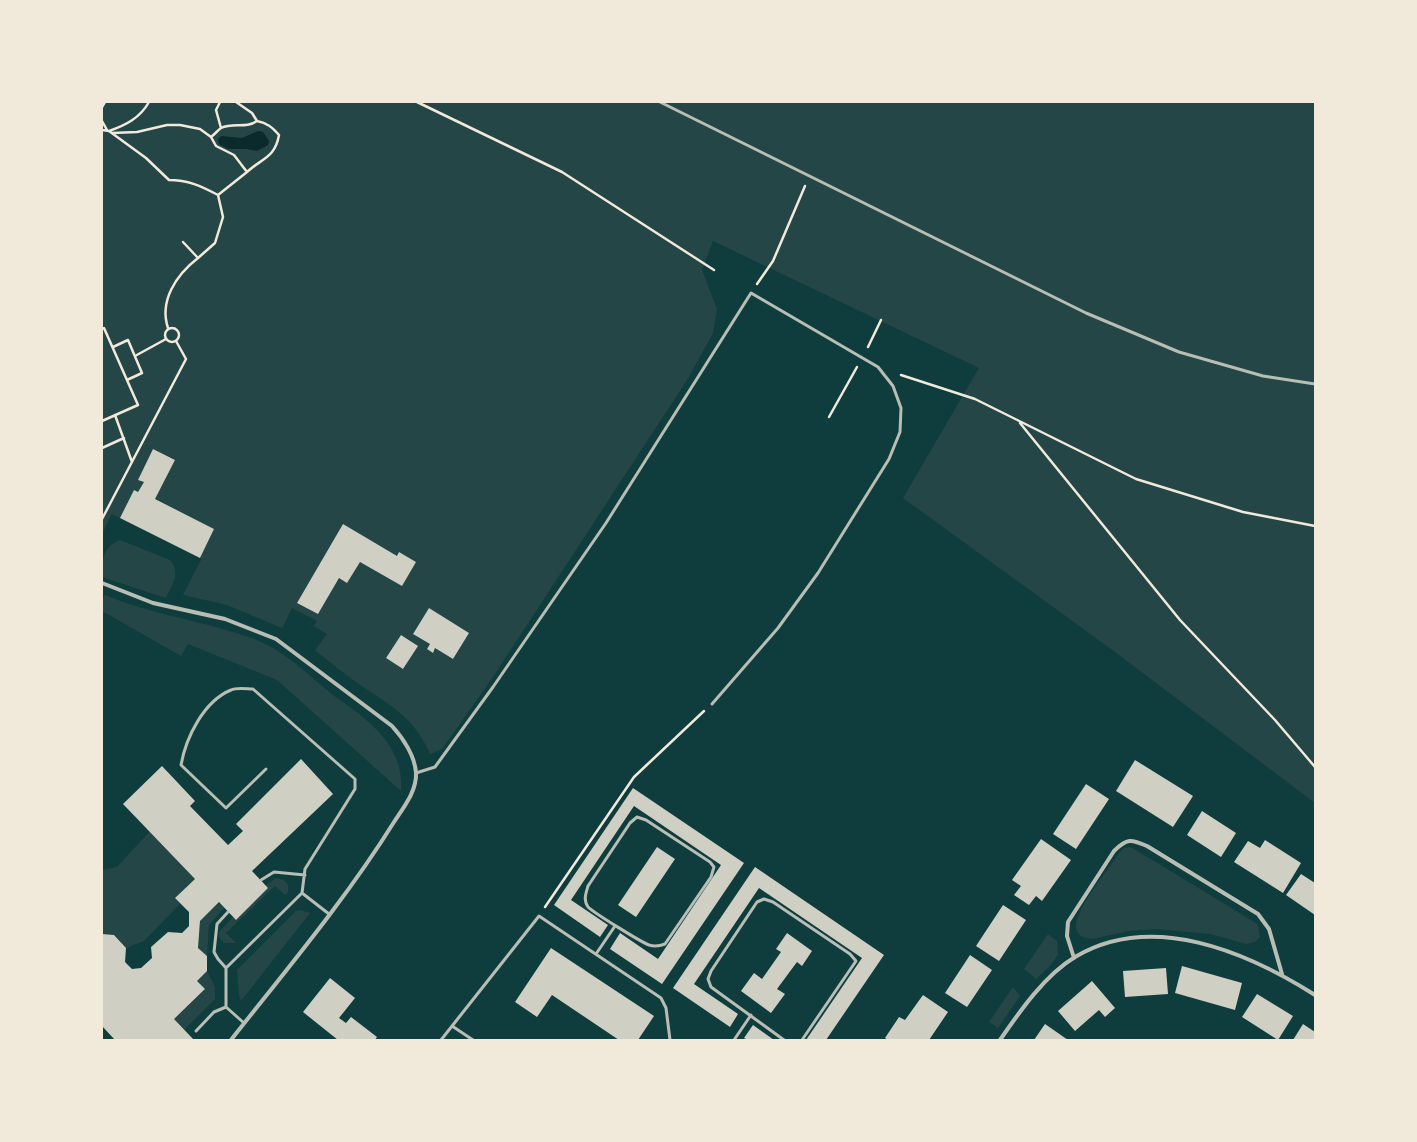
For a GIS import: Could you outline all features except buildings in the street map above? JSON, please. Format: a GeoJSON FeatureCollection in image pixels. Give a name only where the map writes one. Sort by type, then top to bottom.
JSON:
{"type":"FeatureCollection","features":[{"type":"Feature","properties":{"kind":"street"},"geometry":{"type":"LineString","coordinates":[[102,583],[153,603],[225,618],[276,639],[340,689],[392,726],[400,735],[411,754],[416,773],[415,785],[409,798],[377,850],[330,914],[231,1040]]}},
{"type":"Feature","properties":{"kind":"street"},"geometry":{"type":"LineString","coordinates":[[1074,958],[1067,936],[1068,922],[1114,851],[1122,842],[1134,840],[1147,846],[1258,914],[1269,929],[1282,974]]}},
{"type":"Feature","properties":{"kind":"street"},"geometry":{"type":"LineString","coordinates":[[1000,1040],[1016,1017],[1043,984],[1074,958],[1094,947],[1120,939],[1148,936],[1177,938],[1216,948],[1282,974],[1315,995]]}},
{"type":"Feature","properties":{"kind":"lane"},"geometry":{"type":"LineString","coordinates":[[660,102],[1086,313],[1179,352],[1263,376],[1315,384]]}},
{"type":"Feature","properties":{"kind":"lane"},"geometry":{"type":"LineString","coordinates":[[416,773],[435,767],[493,687],[610,516],[751,293],[878,367],[893,386],[900,408],[900,432],[889,459],[818,573],[778,628],[712,704]]}},
{"type":"Feature","properties":{"kind":"lane"},"geometry":{"type":"LineString","coordinates":[[226,968],[302,893],[305,869],[355,788],[355,779],[253,689],[233,689],[220,697],[197,721],[183,753],[181,764],[226,808],[266,769]]}},
{"type":"Feature","properties":{"kind":"lane"},"geometry":{"type":"LineString","coordinates":[[637,817],[646,820],[710,862],[714,867],[711,877],[665,944],[658,946],[650,945],[616,926],[588,906],[585,898],[588,886],[630,823],[637,817]]}},
{"type":"Feature","properties":{"kind":"lane"},"geometry":{"type":"LineString","coordinates":[[262,880],[274,872],[305,875]]}},
{"type":"Feature","properties":{"kind":"lane"},"geometry":{"type":"LineString","coordinates":[[302,893],[330,914]]}},
{"type":"Feature","properties":{"kind":"lane"},"geometry":{"type":"LineString","coordinates":[[784,1040],[711,987],[708,979],[711,971],[756,902],[764,899],[773,902],[850,954],[856,961],[802,1040]]}},
{"type":"Feature","properties":{"kind":"lane"},"geometry":{"type":"LineString","coordinates":[[228,912],[217,924],[214,952],[226,968],[226,1007],[244,1023]]}},
{"type":"Feature","properties":{"kind":"lane"},"geometry":{"type":"LineString","coordinates":[[441,1040],[539,916],[660,998],[666,1008],[670,1040]]}},
{"type":"Feature","properties":{"kind":"lane"},"geometry":{"type":"LineString","coordinates":[[596,954],[616,926]]}},
{"type":"Feature","properties":{"kind":"lane"},"geometry":{"type":"LineString","coordinates":[[196,1031],[214,1012],[226,1007]]}},
{"type":"Feature","properties":{"kind":"lane"},"geometry":{"type":"LineString","coordinates":[[734,1040],[751,1015]]}},
{"type":"Feature","properties":{"kind":"lane"},"geometry":{"type":"LineString","coordinates":[[452,1026],[473,1040]]}},
{"type":"Feature","properties":{"kind":"path"},"geometry":{"type":"LineString","coordinates":[[102,107],[105,102]]}},
{"type":"Feature","properties":{"kind":"path"},"geometry":{"type":"LineString","coordinates":[[102,130],[108,130],[126,125],[144,110],[149,102]]}},
{"type":"Feature","properties":{"kind":"path"},"geometry":{"type":"LineString","coordinates":[[220,102],[216,110],[221,128]]}},
{"type":"Feature","properties":{"kind":"path"},"geometry":{"type":"LineString","coordinates":[[218,195],[255,164],[270,157],[277,146],[279,135],[267,123],[257,121],[252,113],[236,102]]}},
{"type":"Feature","properties":{"kind":"path"},"geometry":{"type":"LineString","coordinates":[[417,102],[562,172],[714,270]]}},
{"type":"Feature","properties":{"kind":"path"},"geometry":{"type":"LineString","coordinates":[[211,137],[221,128],[234,125],[250,126],[257,121]]}},
{"type":"Feature","properties":{"kind":"path"},"geometry":{"type":"LineString","coordinates":[[102,122],[108,130],[146,158],[168,180],[184,180],[199,185],[218,195],[223,217],[215,243],[184,269],[171,290],[165,311],[165,318],[168,328],[164,335],[166,340]]}},
{"type":"Feature","properties":{"kind":"path"},"geometry":{"type":"LineString","coordinates":[[112,133],[138,132],[167,125],[180,125],[200,129],[211,137],[216,146],[234,155],[247,172]]}},
{"type":"Feature","properties":{"kind":"path"},"geometry":{"type":"LineString","coordinates":[[751,293],[773,260],[810,175]]}},
{"type":"Feature","properties":{"kind":"path"},"geometry":{"type":"LineString","coordinates":[[183,242],[198,258]]}},
{"type":"Feature","properties":{"kind":"path"},"geometry":{"type":"LineString","coordinates":[[102,328],[104,328],[113,347],[138,405],[102,421]]}},
{"type":"Feature","properties":{"kind":"path"},"geometry":{"type":"LineString","coordinates":[[168,328],[178,330],[179,334],[176,341]]}},
{"type":"Feature","properties":{"kind":"path"},"geometry":{"type":"LineString","coordinates":[[113,347],[128,340],[135,356],[142,374],[127,380]]}},
{"type":"Feature","properties":{"kind":"path"},"geometry":{"type":"LineString","coordinates":[[135,356],[166,340],[172,342],[176,341]]}},
{"type":"Feature","properties":{"kind":"path"},"geometry":{"type":"LineString","coordinates":[[102,519],[186,359],[176,341]]}},
{"type":"Feature","properties":{"kind":"path"},"geometry":{"type":"LineString","coordinates":[[900,375],[975,399],[1136,479],[1243,512],[1315,526]]}},
{"type":"Feature","properties":{"kind":"path"},"geometry":{"type":"LineString","coordinates":[[115,415],[132,462]]}},
{"type":"Feature","properties":{"kind":"path"},"geometry":{"type":"LineString","coordinates":[[1018,421],[1180,620],[1275,720],[1315,767]]}},
{"type":"Feature","properties":{"kind":"path"},"geometry":{"type":"LineString","coordinates":[[102,448],[124,438]]}},
{"type":"Feature","properties":{"kind":"path"},"geometry":{"type":"LineString","coordinates":[[539,916],[634,777],[712,704]]}},
{"type":"Feature","properties":{"kind":"shaded area"},"geometry":{"type":"Polygon","coordinates":[[[102,102],[1315,102],[1315,803],[1111,649],[903,498],[979,368],[713,241],[702,270],[717,309],[713,333],[689,377],[491,680],[442,749],[430,754],[424,741],[409,721],[315,650],[327,634],[314,626],[317,621],[292,608],[282,628],[227,605],[183,595],[202,558],[200,558],[214,529],[155,499],[175,460],[153,449],[139,480],[144,482],[138,492],[134,490],[120,518],[112,514],[102,534],[102,102]],[[343,524],[297,603],[318,614],[339,578],[360,562],[402,586],[416,562],[399,552],[397,556],[343,524]],[[429,608],[413,633],[430,644],[427,649],[433,653],[435,648],[453,659],[469,633],[429,608]],[[401,635],[386,658],[403,669],[418,646],[401,635]]]}},
{"type":"Feature","properties":{"kind":"shaded area"},"geometry":{"type":"Polygon","coordinates":[[[258,131],[263,132],[269,141],[268,145],[257,151],[246,149],[228,149],[219,144],[218,139],[221,136],[242,138],[258,131]]]}},
{"type":"Feature","properties":{"kind":"shaded area"},"geometry":{"type":"Polygon","coordinates":[[[120,540],[170,560],[175,570],[175,574],[173,584],[166,598],[102,577],[102,565],[107,550],[110,546],[120,540]]]}},
{"type":"Feature","properties":{"kind":"shaded area"},"geometry":{"type":"Polygon","coordinates":[[[105,595],[142,608],[217,627],[254,639],[286,656],[333,695],[365,718],[379,732],[391,748],[396,758],[401,780],[401,791],[277,680],[188,644],[181,656],[102,611],[102,601],[105,595]]]}},
{"type":"Feature","properties":{"kind":"shaded area"},"geometry":{"type":"Polygon","coordinates":[[[150,831],[195,879],[175,898],[180,904],[144,941],[126,948],[114,935],[102,934],[102,870],[117,867],[150,831]]]}},
{"type":"Feature","properties":{"kind":"shaded area"},"geometry":{"type":"Polygon","coordinates":[[[1131,847],[1251,920],[1258,925],[1260,937],[1255,942],[1246,944],[1211,934],[1156,929],[1128,931],[1093,939],[1082,937],[1077,931],[1076,927],[1077,920],[1086,900],[1119,853],[1124,848],[1131,847]]]}},
{"type":"Feature","properties":{"kind":"shaded area"},"geometry":{"type":"Polygon","coordinates":[[[276,878],[284,880],[288,885],[288,892],[285,895],[275,886],[226,933],[236,943],[224,943],[219,937],[219,932],[233,917],[236,920],[268,888],[266,885],[276,878]]]}},
{"type":"Feature","properties":{"kind":"shaded area"},"geometry":{"type":"Polygon","coordinates":[[[219,902],[224,908],[209,925],[207,956],[198,948],[200,921],[219,902]]]}},
{"type":"Feature","properties":{"kind":"shaded area"},"geometry":{"type":"Polygon","coordinates":[[[300,910],[310,913],[241,1001],[239,996],[237,970],[296,911],[300,910]]]}},
{"type":"Feature","properties":{"kind":"shaded area"},"geometry":{"type":"Polygon","coordinates":[[[1048,934],[1057,941],[1058,955],[1050,966],[1036,979],[1024,969],[1048,934]]]}},
{"type":"Feature","properties":{"kind":"shaded area"},"geometry":{"type":"Polygon","coordinates":[[[207,971],[215,987],[215,999],[184,1030],[174,1019],[205,990],[197,981],[207,971]]]}},
{"type":"Feature","properties":{"kind":"shaded area"},"geometry":{"type":"Polygon","coordinates":[[[1013,987],[1020,996],[998,1028],[989,1022],[1013,987]]]}}]}
